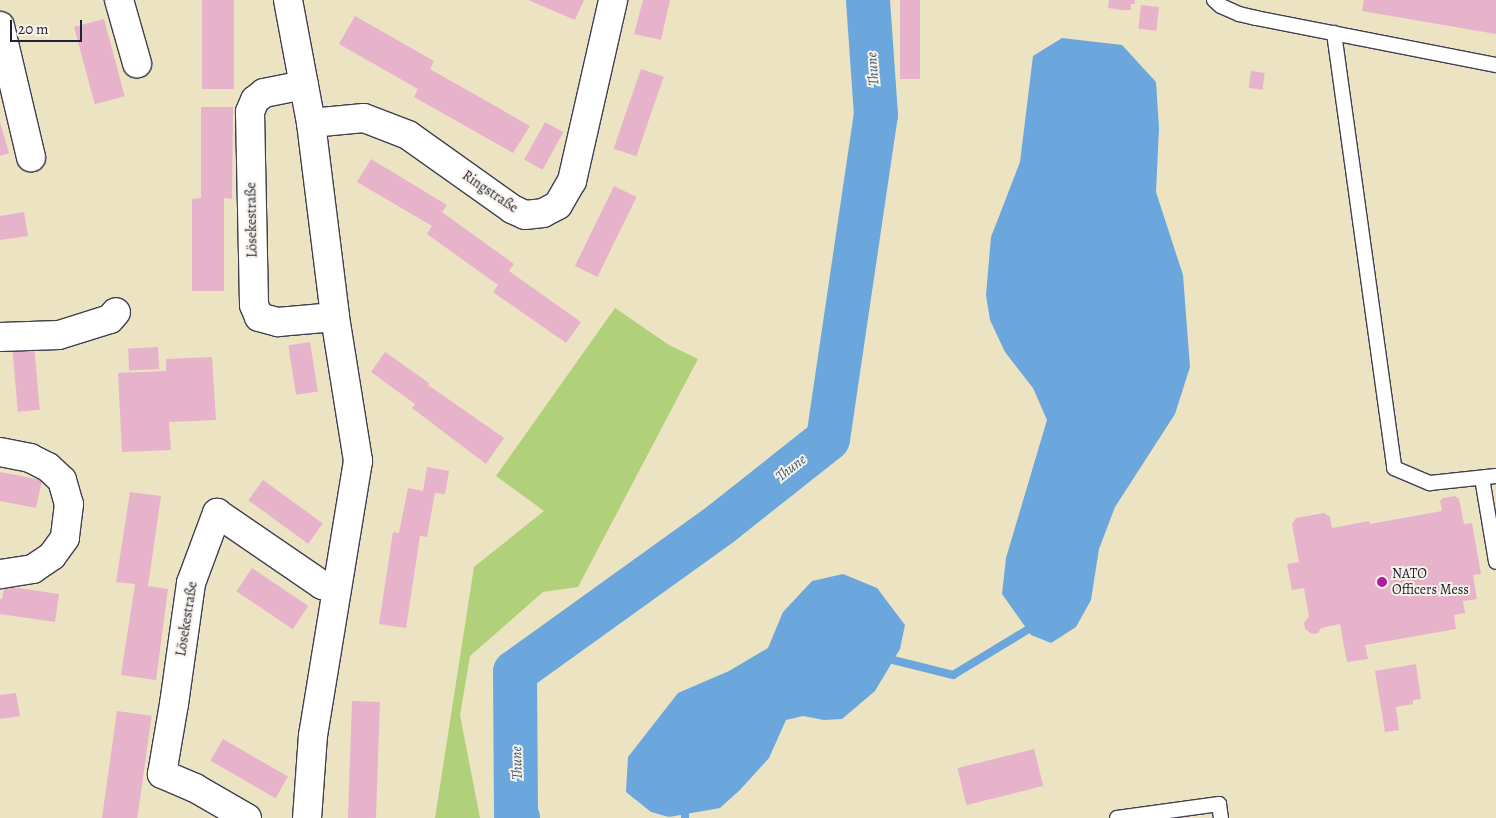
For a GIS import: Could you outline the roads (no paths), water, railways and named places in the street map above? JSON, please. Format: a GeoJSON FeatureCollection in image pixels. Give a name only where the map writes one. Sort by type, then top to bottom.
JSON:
{"type":"FeatureCollection","features":[{"type":"Feature","properties":{"kind":"street"},"geometry":{"type":"LineString","coordinates":[[119,0],[137,63]]}},
{"type":"Feature","properties":{"kind":"street"},"geometry":{"type":"LineString","coordinates":[[288,0],[311,123],[335,316],[358,461],[313,735],[308,818]]}},
{"type":"Feature","properties":{"kind":"street","name":"Ringstraße"},"geometry":{"type":"LineString","coordinates":[[311,123],[364,118],[408,135],[512,209],[524,215],[543,212],[558,205],[572,181],[613,0]]}},
{"type":"Feature","properties":{"kind":"street"},"geometry":{"type":"LineString","coordinates":[[0,26],[31,157]]}},
{"type":"Feature","properties":{"kind":"street","name":"Lösekestraße"},"geometry":{"type":"LineString","coordinates":[[304,85],[264,92],[255,100],[250,112],[254,305],[259,317],[278,322],[335,316]]}},
{"type":"Feature","properties":{"kind":"street"},"geometry":{"type":"LineString","coordinates":[[0,338],[59,335],[110,319],[116,312]]}},
{"type":"Feature","properties":{"kind":"street"},"geometry":{"type":"LineString","coordinates":[[0,452],[30,458],[48,467],[62,480],[69,504],[65,538],[52,556],[33,569],[0,574]]}},
{"type":"Feature","properties":{"kind":"street","name":"Lösekestraße"},"geometry":{"type":"LineString","coordinates":[[246,818],[195,788],[162,774],[191,583],[217,513],[322,585],[336,588]]}},
{"type":"Feature","properties":{"kind":"lane"},"geometry":{"type":"LineString","coordinates":[[1214,0],[1221,6],[1239,14],[1496,65]]}},
{"type":"Feature","properties":{"kind":"lane"},"geometry":{"type":"LineString","coordinates":[[1334,33],[1394,468],[1430,483],[1489,477],[1496,562]]}},
{"type":"Feature","properties":{"kind":"lane"},"geometry":{"type":"LineString","coordinates":[[1117,818],[1219,804],[1222,818]]}},
{"type":"Feature","properties":{"kind":"water"},"geometry":{"type":"Polygon","coordinates":[[[1062,38],[1122,45],[1156,82],[1159,128],[1156,192],[1183,275],[1190,367],[1175,414],[1115,507],[1099,549],[1091,600],[1076,627],[1051,643],[1031,635],[1002,594],[1006,558],[1047,420],[1033,388],[1005,352],[990,320],[986,295],[991,237],[1020,162],[1033,56],[1062,38]]]}},
{"type":"Feature","properties":{"kind":"water"},"geometry":{"type":"Polygon","coordinates":[[[843,574],[877,588],[905,625],[900,649],[875,691],[842,719],[824,720],[803,716],[786,720],[769,758],[740,790],[720,808],[669,817],[651,812],[626,792],[628,757],[678,693],[729,671],[768,648],[783,612],[812,581],[843,574]]]}},
{"type":"Feature","properties":{"kind":"waterway","name":"Thune"},"geometry":{"type":"LineString","coordinates":[[518,818],[516,814],[515,672],[722,523],[828,439],[876,115],[868,0]]}},
{"type":"Feature","properties":{"kind":"waterway"},"geometry":{"type":"LineString","coordinates":[[893,660],[953,675],[1027,630]]}},
{"type":"Feature","properties":{"kind":"place","name":"NATO Officers Mess"},"geometry":{"type":"Point","coordinates":[1382,582]}}]}
